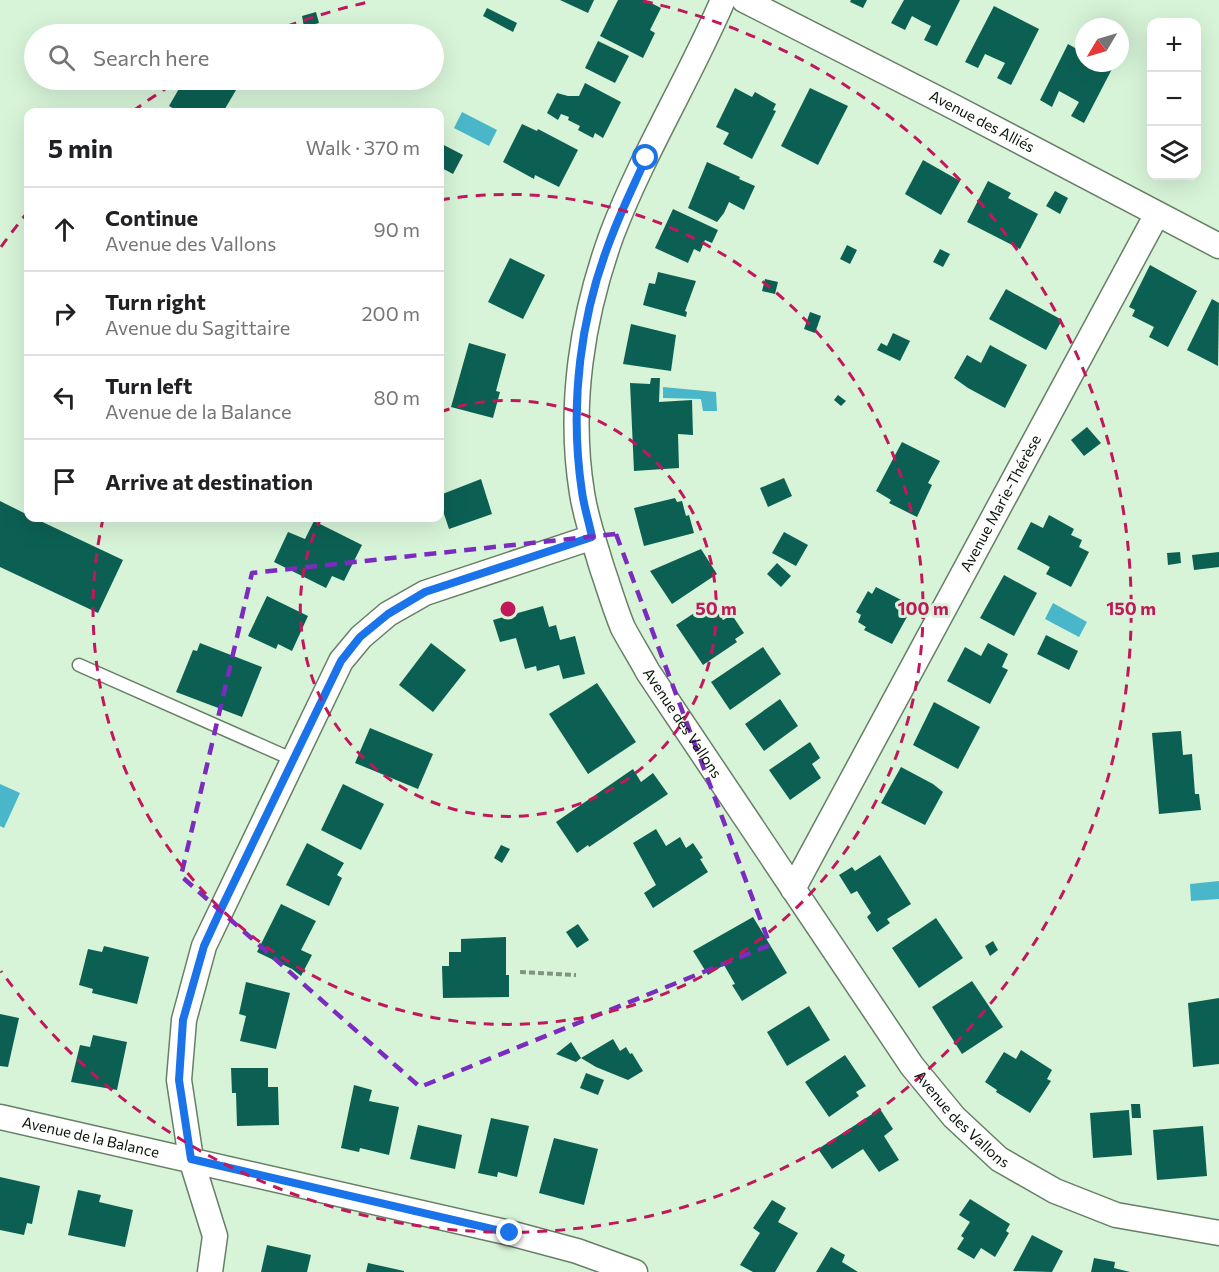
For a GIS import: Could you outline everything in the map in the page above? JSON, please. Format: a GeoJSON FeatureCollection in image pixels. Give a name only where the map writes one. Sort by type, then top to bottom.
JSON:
{"type":"FeatureCollection","features":[{"type":"Feature","properties":{"kind":"street","name":"Avenue des Vallons"},"geometry":{"type":"LineString","coordinates":[[723,0],[646,158],[612,234],[591,303],[578,370],[576,430],[582,493],[592,537],[623,627],[638,654],[912,1066],[954,1117],[999,1159],[1055,1191],[1116,1215],[1219,1233]]}},
{"type":"Feature","properties":{"kind":"street","name":"Avenue des Alliés"},"geometry":{"type":"LineString","coordinates":[[754,2],[1219,246]]}},
{"type":"Feature","properties":{"kind":"street","name":"Avenue Marie-Thérèse"},"geometry":{"type":"LineString","coordinates":[[793,889],[1157,214]]}},
{"type":"Feature","properties":{"kind":"street"},"geometry":{"type":"LineString","coordinates":[[210,1272],[215,1236],[191,1159],[179,1080],[183,1020],[204,946],[341,661],[360,637],[388,614],[425,592],[592,537]]}},
{"type":"Feature","properties":{"kind":"street","name":"Avenue de la Balance"},"geometry":{"type":"LineString","coordinates":[[0,1117],[510,1233],[577,1251],[635,1272]]}},
{"type":"Feature","properties":{"kind":"lane"},"geometry":{"type":"LineString","coordinates":[[79,665],[294,760]]}},
{"type":"Feature","properties":{"kind":"path"},"geometry":{"type":"LineString","coordinates":[[520,972],[576,975]]}},
{"type":"Feature","properties":{"kind":"highlighted area"},"geometry":{"type":"Polygon","coordinates":[[[616,534],[770,945],[420,1087],[181,876],[252,573],[616,534]]]}},
{"type":"Feature","properties":{"kind":"water"},"geometry":{"type":"Polygon","coordinates":[[[462,112],[497,130],[489,146],[454,128],[462,112]]]}},
{"type":"Feature","properties":{"kind":"water"},"geometry":{"type":"Polygon","coordinates":[[[663,387],[716,392],[717,411],[703,411],[701,399],[663,398],[663,387]]]}},
{"type":"Feature","properties":{"kind":"water"},"geometry":{"type":"Polygon","coordinates":[[[1053,603],[1087,622],[1079,637],[1045,619],[1053,603]]]}},
{"type":"Feature","properties":{"kind":"water"},"geometry":{"type":"Polygon","coordinates":[[[0,784],[20,793],[4,828],[0,826],[0,784]]]}},
{"type":"Feature","properties":{"kind":"water"},"geometry":{"type":"Polygon","coordinates":[[[1219,881],[1219,899],[1191,901],[1190,884],[1219,881]]]}},
{"type":"Feature","properties":{"kind":"building"},"geometry":{"type":"Polygon","coordinates":[[[560,0],[594,0],[588,13],[560,0]]]}},
{"type":"Feature","properties":{"kind":"building"},"geometry":{"type":"Polygon","coordinates":[[[618,0],[645,0],[661,8],[650,30],[655,33],[643,58],[600,36],[618,0]]]}},
{"type":"Feature","properties":{"kind":"building"},"geometry":{"type":"Polygon","coordinates":[[[851,0],[867,0],[863,8],[850,2],[851,0]]]}},
{"type":"Feature","properties":{"kind":"building"},"geometry":{"type":"Polygon","coordinates":[[[904,0],[960,0],[937,46],[924,40],[931,26],[912,16],[905,30],[891,23],[904,0]]]}},
{"type":"Feature","properties":{"kind":"building"},"geometry":{"type":"Polygon","coordinates":[[[994,6],[1039,29],[1011,85],[997,78],[1005,63],[985,54],[978,68],[965,62],[994,6]]]}},
{"type":"Feature","properties":{"kind":"building"},"geometry":{"type":"Polygon","coordinates":[[[487,8],[517,23],[513,32],[483,16],[487,8]]]}},
{"type":"Feature","properties":{"kind":"building"},"geometry":{"type":"Polygon","coordinates":[[[316,12],[319,23],[303,24],[302,16],[316,12]]]}},
{"type":"Feature","properties":{"kind":"building"},"geometry":{"type":"Polygon","coordinates":[[[598,41],[629,56],[615,83],[585,68],[598,41]]]}},
{"type":"Feature","properties":{"kind":"building"},"geometry":{"type":"Polygon","coordinates":[[[1068,44],[1075,48],[1075,72],[1110,72],[1084,123],[1071,116],[1079,102],[1059,91],[1052,107],[1040,100],[1068,44]]]}},
{"type":"Feature","properties":{"kind":"building"},"geometry":{"type":"Polygon","coordinates":[[[585,83],[621,102],[603,138],[595,133],[593,138],[578,130],[580,126],[568,120],[569,117],[561,114],[558,120],[547,113],[557,93],[579,96],[585,83]]]}},
{"type":"Feature","properties":{"kind":"building"},"geometry":{"type":"Polygon","coordinates":[[[735,88],[752,97],[755,92],[776,104],[773,110],[776,111],[752,159],[723,144],[729,133],[716,127],[735,88]]]}},
{"type":"Feature","properties":{"kind":"building"},"geometry":{"type":"Polygon","coordinates":[[[810,88],[848,106],[818,165],[781,146],[810,88]]]}},
{"type":"Feature","properties":{"kind":"building"},"geometry":{"type":"Polygon","coordinates":[[[178,90],[236,90],[225,108],[173,108],[169,106],[178,90]]]}},
{"type":"Feature","properties":{"kind":"building"},"geometry":{"type":"Polygon","coordinates":[[[522,124],[537,131],[538,129],[578,150],[559,187],[535,175],[534,179],[503,162],[522,124]]]}},
{"type":"Feature","properties":{"kind":"building"},"geometry":{"type":"Polygon","coordinates":[[[444,145],[463,155],[453,174],[444,169],[444,145]]]}},
{"type":"Feature","properties":{"kind":"building"},"geometry":{"type":"Polygon","coordinates":[[[923,160],[960,181],[941,215],[905,194],[923,160]]]}},
{"type":"Feature","properties":{"kind":"building"},"geometry":{"type":"Polygon","coordinates":[[[707,162],[755,186],[744,210],[729,202],[717,222],[688,208],[707,162]]]}},
{"type":"Feature","properties":{"kind":"building"},"geometry":{"type":"Polygon","coordinates":[[[988,181],[1011,193],[1008,198],[1038,214],[1020,249],[967,222],[988,181]]]}},
{"type":"Feature","properties":{"kind":"building"},"geometry":{"type":"Polygon","coordinates":[[[1055,191],[1068,198],[1060,214],[1046,206],[1055,191]]]}},
{"type":"Feature","properties":{"kind":"building"},"geometry":{"type":"Polygon","coordinates":[[[673,209],[718,230],[712,243],[705,240],[700,252],[694,249],[688,263],[655,248],[673,209]]]}},
{"type":"Feature","properties":{"kind":"building"},"geometry":{"type":"Polygon","coordinates":[[[847,245],[857,250],[850,264],[840,259],[847,245]]]}},
{"type":"Feature","properties":{"kind":"building"},"geometry":{"type":"Polygon","coordinates":[[[940,249],[950,254],[943,267],[933,262],[940,249]]]}},
{"type":"Feature","properties":{"kind":"building"},"geometry":{"type":"Polygon","coordinates":[[[510,258],[545,275],[523,319],[488,302],[510,258]]]}},
{"type":"Feature","properties":{"kind":"building"},"geometry":{"type":"Polygon","coordinates":[[[1150,265],[1197,291],[1168,347],[1149,337],[1154,327],[1132,316],[1135,310],[1129,307],[1150,265]]]}},
{"type":"Feature","properties":{"kind":"building"},"geometry":{"type":"Polygon","coordinates":[[[658,272],[696,281],[685,311],[687,312],[686,317],[643,305],[649,283],[655,284],[658,272]]]}},
{"type":"Feature","properties":{"kind":"building"},"geometry":{"type":"Polygon","coordinates":[[[765,279],[778,282],[775,294],[762,291],[765,279]]]}},
{"type":"Feature","properties":{"kind":"building"},"geometry":{"type":"Polygon","coordinates":[[[1006,289],[1062,320],[1046,350],[989,319],[1006,289]]]}},
{"type":"Feature","properties":{"kind":"building"},"geometry":{"type":"Polygon","coordinates":[[[1212,299],[1219,303],[1218,366],[1187,350],[1212,299]]]}},
{"type":"Feature","properties":{"kind":"building"},"geometry":{"type":"Polygon","coordinates":[[[810,312],[821,316],[815,333],[804,329],[810,312]]]}},
{"type":"Feature","properties":{"kind":"building"},"geometry":{"type":"Polygon","coordinates":[[[631,324],[676,335],[671,371],[623,364],[631,324]]]}},
{"type":"Feature","properties":{"kind":"building"},"geometry":{"type":"Polygon","coordinates":[[[893,333],[910,341],[900,361],[877,350],[881,343],[887,346],[893,333]]]}},
{"type":"Feature","properties":{"kind":"building"},"geometry":{"type":"Polygon","coordinates":[[[469,343],[506,354],[496,391],[500,392],[493,418],[451,407],[469,343]]]}},
{"type":"Feature","properties":{"kind":"building"},"geometry":{"type":"Polygon","coordinates":[[[990,345],[1027,365],[1005,408],[954,378],[967,355],[981,363],[990,345]]]}},
{"type":"Feature","properties":{"kind":"building"},"geometry":{"type":"Polygon","coordinates":[[[651,378],[660,378],[659,402],[692,400],[693,435],[678,434],[679,468],[634,471],[630,383],[650,384],[651,378]]]}},
{"type":"Feature","properties":{"kind":"building"},"geometry":{"type":"Polygon","coordinates":[[[838,395],[846,401],[841,406],[834,400],[838,395]]]}},
{"type":"Feature","properties":{"kind":"building"},"geometry":{"type":"Polygon","coordinates":[[[1087,427],[1101,443],[1084,456],[1071,440],[1087,427]]]}},
{"type":"Feature","properties":{"kind":"building"},"geometry":{"type":"Polygon","coordinates":[[[902,442],[940,461],[928,483],[932,485],[917,517],[889,503],[891,500],[876,491],[902,442]]]}},
{"type":"Feature","properties":{"kind":"building"},"geometry":{"type":"Polygon","coordinates":[[[784,478],[792,496],[768,507],[760,488],[784,478]]]}},
{"type":"Feature","properties":{"kind":"building"},"geometry":{"type":"Polygon","coordinates":[[[481,479],[492,514],[449,529],[444,514],[444,493],[481,479]]]}},
{"type":"Feature","properties":{"kind":"building"},"geometry":{"type":"Polygon","coordinates":[[[675,498],[677,502],[682,501],[694,533],[644,546],[634,508],[675,498]]]}},
{"type":"Feature","properties":{"kind":"building"},"geometry":{"type":"Polygon","coordinates":[[[0,501],[24,513],[24,522],[42,522],[123,560],[98,613],[0,567],[0,501]]]}},
{"type":"Feature","properties":{"kind":"building"},"geometry":{"type":"Polygon","coordinates":[[[1049,515],[1074,529],[1071,535],[1082,540],[1079,547],[1089,552],[1071,587],[1046,574],[1050,567],[1017,549],[1031,522],[1043,528],[1049,515]]]}},
{"type":"Feature","properties":{"kind":"building"},"geometry":{"type":"Polygon","coordinates":[[[314,522],[316,522],[362,545],[344,581],[332,576],[326,588],[274,562],[288,532],[305,539],[314,522]]]}},
{"type":"Feature","properties":{"kind":"building"},"geometry":{"type":"Polygon","coordinates":[[[784,532],[808,545],[796,566],[772,553],[784,532]]]}},
{"type":"Feature","properties":{"kind":"building"},"geometry":{"type":"Polygon","coordinates":[[[701,549],[717,574],[672,604],[650,571],[701,549]]]}},
{"type":"Feature","properties":{"kind":"building"},"geometry":{"type":"Polygon","coordinates":[[[1180,552],[1181,563],[1168,565],[1167,553],[1180,552]]]}},
{"type":"Feature","properties":{"kind":"building"},"geometry":{"type":"Polygon","coordinates":[[[1219,552],[1219,567],[1194,570],[1192,555],[1219,552]]]}},
{"type":"Feature","properties":{"kind":"building"},"geometry":{"type":"Polygon","coordinates":[[[777,563],[791,576],[781,587],[767,574],[777,563]]]}},
{"type":"Feature","properties":{"kind":"building"},"geometry":{"type":"Polygon","coordinates":[[[1004,575],[1037,593],[1014,636],[980,618],[1004,575]]]}},
{"type":"Feature","properties":{"kind":"building"},"geometry":{"type":"Polygon","coordinates":[[[876,587],[913,606],[892,644],[864,630],[866,627],[858,622],[861,615],[856,612],[868,591],[872,594],[876,587]]]}},
{"type":"Feature","properties":{"kind":"building"},"geometry":{"type":"Polygon","coordinates":[[[267,596],[308,616],[292,651],[278,644],[276,649],[248,636],[267,596]]]}},
{"type":"Feature","properties":{"kind":"building"},"geometry":{"type":"Polygon","coordinates":[[[711,602],[723,620],[732,615],[744,633],[735,639],[737,642],[703,665],[676,625],[711,602]]]}},
{"type":"Feature","properties":{"kind":"building"},"geometry":{"type":"Polygon","coordinates":[[[543,606],[549,627],[556,625],[560,640],[575,636],[585,674],[563,679],[559,665],[537,671],[536,666],[525,669],[516,638],[500,642],[493,620],[543,606]]]}},
{"type":"Feature","properties":{"kind":"building"},"geometry":{"type":"Polygon","coordinates":[[[1046,635],[1078,651],[1069,670],[1037,654],[1046,635]]]}},
{"type":"Feature","properties":{"kind":"building"},"geometry":{"type":"Polygon","coordinates":[[[200,643],[262,667],[242,717],[176,692],[193,650],[197,651],[200,643]]]}},
{"type":"Feature","properties":{"kind":"building"},"geometry":{"type":"Polygon","coordinates":[[[431,643],[466,670],[433,712],[399,685],[431,643]]]}},
{"type":"Feature","properties":{"kind":"building"},"geometry":{"type":"Polygon","coordinates":[[[988,643],[1008,654],[1002,667],[1008,670],[990,704],[947,681],[965,647],[981,656],[988,643]]]}},
{"type":"Feature","properties":{"kind":"building"},"geometry":{"type":"Polygon","coordinates":[[[763,647],[781,674],[730,710],[711,682],[763,647]]]}},
{"type":"Feature","properties":{"kind":"building"},"geometry":{"type":"Polygon","coordinates":[[[597,683],[636,742],[588,774],[549,714],[597,683]]]}},
{"type":"Feature","properties":{"kind":"building"},"geometry":{"type":"Polygon","coordinates":[[[780,699],[798,726],[764,751],[745,724],[780,699]]]}},
{"type":"Feature","properties":{"kind":"building"},"geometry":{"type":"Polygon","coordinates":[[[934,702],[980,727],[958,769],[913,745],[934,702]]]}},
{"type":"Feature","properties":{"kind":"building"},"geometry":{"type":"Polygon","coordinates":[[[370,728],[433,754],[418,789],[355,763],[370,728]]]}},
{"type":"Feature","properties":{"kind":"building"},"geometry":{"type":"Polygon","coordinates":[[[1181,731],[1183,755],[1192,754],[1195,794],[1199,794],[1201,810],[1159,814],[1152,733],[1181,731]]]}},
{"type":"Feature","properties":{"kind":"building"},"geometry":{"type":"Polygon","coordinates":[[[810,742],[820,758],[812,764],[821,778],[790,800],[769,770],[810,742]]]}},
{"type":"Feature","properties":{"kind":"building"},"geometry":{"type":"Polygon","coordinates":[[[901,767],[943,792],[925,825],[881,803],[901,767]]]}},
{"type":"Feature","properties":{"kind":"building"},"geometry":{"type":"Polygon","coordinates":[[[633,769],[641,782],[653,773],[668,794],[577,853],[556,822],[633,769]]]}},
{"type":"Feature","properties":{"kind":"building"},"geometry":{"type":"Polygon","coordinates":[[[343,784],[384,804],[361,850],[321,830],[343,784]]]}},
{"type":"Feature","properties":{"kind":"building"},"geometry":{"type":"Polygon","coordinates":[[[656,829],[666,846],[680,837],[686,848],[693,843],[703,858],[700,859],[708,872],[653,908],[644,893],[656,885],[633,843],[656,829]]]}},
{"type":"Feature","properties":{"kind":"building"},"geometry":{"type":"Polygon","coordinates":[[[307,843],[344,863],[337,875],[342,878],[329,906],[286,885],[307,843]]]}},
{"type":"Feature","properties":{"kind":"building"},"geometry":{"type":"Polygon","coordinates":[[[501,845],[510,849],[502,863],[494,858],[501,845]]]}},
{"type":"Feature","properties":{"kind":"building"},"geometry":{"type":"Polygon","coordinates":[[[880,855],[911,904],[887,919],[890,923],[877,932],[867,917],[871,913],[857,891],[851,894],[839,875],[852,867],[855,871],[880,855]]]}},
{"type":"Feature","properties":{"kind":"building"},"geometry":{"type":"Polygon","coordinates":[[[281,904],[316,921],[301,950],[312,955],[301,976],[292,969],[257,952],[281,904]]]}},
{"type":"Feature","properties":{"kind":"building"},"geometry":{"type":"Polygon","coordinates":[[[753,917],[787,973],[742,1001],[724,965],[708,975],[693,951],[753,917]]]}},
{"type":"Feature","properties":{"kind":"building"},"geometry":{"type":"Polygon","coordinates":[[[936,918],[963,958],[919,988],[892,948],[936,918]]]}},
{"type":"Feature","properties":{"kind":"building"},"geometry":{"type":"Polygon","coordinates":[[[578,924],[589,940],[577,948],[566,932],[578,924]]]}},
{"type":"Feature","properties":{"kind":"building"},"geometry":{"type":"Polygon","coordinates":[[[506,937],[506,975],[509,975],[509,997],[443,998],[442,966],[449,966],[449,952],[461,952],[461,939],[506,937]]]}},
{"type":"Feature","properties":{"kind":"building"},"geometry":{"type":"Polygon","coordinates":[[[993,941],[998,950],[990,956],[985,946],[993,941]]]}},
{"type":"Feature","properties":{"kind":"building"},"geometry":{"type":"Polygon","coordinates":[[[104,946],[149,957],[137,1004],[92,993],[93,989],[79,985],[88,949],[102,952],[104,946]]]}},
{"type":"Feature","properties":{"kind":"building"},"geometry":{"type":"Polygon","coordinates":[[[972,981],[1003,1027],[962,1054],[932,1007],[972,981]]]}},
{"type":"Feature","properties":{"kind":"building"},"geometry":{"type":"Polygon","coordinates":[[[246,982],[290,993],[276,1049],[240,1041],[246,1016],[239,1014],[246,982]]]}},
{"type":"Feature","properties":{"kind":"building"},"geometry":{"type":"Polygon","coordinates":[[[1219,998],[1219,1064],[1193,1067],[1188,1003],[1219,998]]]}},
{"type":"Feature","properties":{"kind":"building"},"geometry":{"type":"Polygon","coordinates":[[[809,1006],[830,1040],[787,1066],[767,1032],[809,1006]]]}},
{"type":"Feature","properties":{"kind":"building"},"geometry":{"type":"Polygon","coordinates":[[[0,1014],[19,1018],[8,1067],[0,1066],[0,1014]]]}},
{"type":"Feature","properties":{"kind":"building"},"geometry":{"type":"Polygon","coordinates":[[[93,1035],[127,1042],[117,1090],[71,1082],[80,1045],[90,1047],[93,1035]]]}},
{"type":"Feature","properties":{"kind":"building"},"geometry":{"type":"Polygon","coordinates":[[[613,1039],[620,1051],[626,1047],[630,1054],[632,1053],[643,1071],[628,1080],[581,1058],[613,1039]]]}},
{"type":"Feature","properties":{"kind":"building"},"geometry":{"type":"Polygon","coordinates":[[[571,1042],[581,1058],[576,1062],[556,1054],[571,1042]]]}},
{"type":"Feature","properties":{"kind":"building"},"geometry":{"type":"Polygon","coordinates":[[[1021,1050],[1052,1070],[1047,1079],[1051,1081],[1030,1113],[996,1092],[997,1090],[985,1082],[1004,1052],[1016,1059],[1021,1050]]]}},
{"type":"Feature","properties":{"kind":"building"},"geometry":{"type":"Polygon","coordinates":[[[845,1055],[866,1086],[856,1092],[859,1096],[829,1117],[805,1082],[845,1055]]]}},
{"type":"Feature","properties":{"kind":"building"},"geometry":{"type":"Polygon","coordinates":[[[231,1068],[268,1068],[268,1087],[278,1087],[279,1125],[237,1126],[236,1093],[232,1093],[231,1068]]]}},
{"type":"Feature","properties":{"kind":"building"},"geometry":{"type":"Polygon","coordinates":[[[586,1073],[604,1080],[598,1095],[580,1088],[586,1073]]]}},
{"type":"Feature","properties":{"kind":"building"},"geometry":{"type":"Polygon","coordinates":[[[354,1085],[372,1090],[369,1101],[399,1107],[389,1155],[360,1148],[359,1152],[341,1148],[354,1085]]]}},
{"type":"Feature","properties":{"kind":"building"},"geometry":{"type":"Polygon","coordinates":[[[1131,1104],[1140,1104],[1141,1118],[1132,1118],[1131,1104]]]}},
{"type":"Feature","properties":{"kind":"building"},"geometry":{"type":"Polygon","coordinates":[[[880,1109],[893,1129],[884,1136],[899,1160],[879,1172],[863,1149],[832,1169],[818,1149],[880,1109]]]}},
{"type":"Feature","properties":{"kind":"building"},"geometry":{"type":"Polygon","coordinates":[[[1129,1110],[1132,1155],[1093,1158],[1090,1113],[1129,1110]]]}},
{"type":"Feature","properties":{"kind":"building"},"geometry":{"type":"Polygon","coordinates":[[[491,1118],[529,1126],[517,1177],[498,1172],[497,1177],[478,1173],[491,1118]]]}},
{"type":"Feature","properties":{"kind":"building"},"geometry":{"type":"Polygon","coordinates":[[[418,1125],[462,1135],[455,1169],[410,1159],[418,1125]]]}},
{"type":"Feature","properties":{"kind":"building"},"geometry":{"type":"Polygon","coordinates":[[[1203,1126],[1207,1176],[1157,1180],[1153,1130],[1203,1126]]]}},
{"type":"Feature","properties":{"kind":"building"},"geometry":{"type":"Polygon","coordinates":[[[554,1138],[598,1149],[584,1205],[539,1193],[554,1138]]]}},
{"type":"Feature","properties":{"kind":"building"},"geometry":{"type":"Polygon","coordinates":[[[0,1177],[40,1186],[32,1224],[27,1223],[24,1235],[0,1230],[0,1177]]]}},
{"type":"Feature","properties":{"kind":"building"},"geometry":{"type":"Polygon","coordinates":[[[78,1190],[101,1195],[99,1202],[133,1210],[125,1247],[68,1235],[78,1190]]]}},
{"type":"Feature","properties":{"kind":"building"},"geometry":{"type":"Polygon","coordinates":[[[970,1199],[1010,1224],[1006,1231],[1009,1233],[995,1257],[981,1248],[974,1259],[957,1249],[964,1238],[961,1236],[970,1222],[959,1215],[970,1199]]]}},
{"type":"Feature","properties":{"kind":"building"},"geometry":{"type":"Polygon","coordinates":[[[772,1200],[786,1208],[778,1222],[798,1233],[775,1272],[753,1272],[740,1265],[760,1233],[753,1228],[772,1200]]]}},
{"type":"Feature","properties":{"kind":"building"},"geometry":{"type":"Polygon","coordinates":[[[1032,1235],[1063,1251],[1052,1272],[1013,1271],[1032,1235]]]}},
{"type":"Feature","properties":{"kind":"building"},"geometry":{"type":"Polygon","coordinates":[[[267,1245],[311,1255],[307,1272],[261,1272],[267,1245]]]}},
{"type":"Feature","properties":{"kind":"building"},"geometry":{"type":"Polygon","coordinates":[[[831,1247],[845,1255],[842,1262],[858,1272],[816,1272],[831,1247]]]}},
{"type":"Feature","properties":{"kind":"building"},"geometry":{"type":"Polygon","coordinates":[[[1094,1258],[1115,1262],[1114,1268],[1130,1272],[1091,1272],[1094,1258]]]}},
{"type":"Feature","properties":{"kind":"building"},"geometry":{"type":"Polygon","coordinates":[[[368,1263],[404,1271],[404,1272],[366,1272],[368,1263]]]}},
{"type":"Feature","properties":{"kind":"route"},"geometry":{"type":"LineString","coordinates":[[510,1233],[191,1159],[179,1080],[183,1020],[204,946],[222,907],[341,661],[360,637],[388,614],[425,592],[592,537],[582,493],[576,430],[578,370],[591,303],[612,234],[646,158]]}}]}
